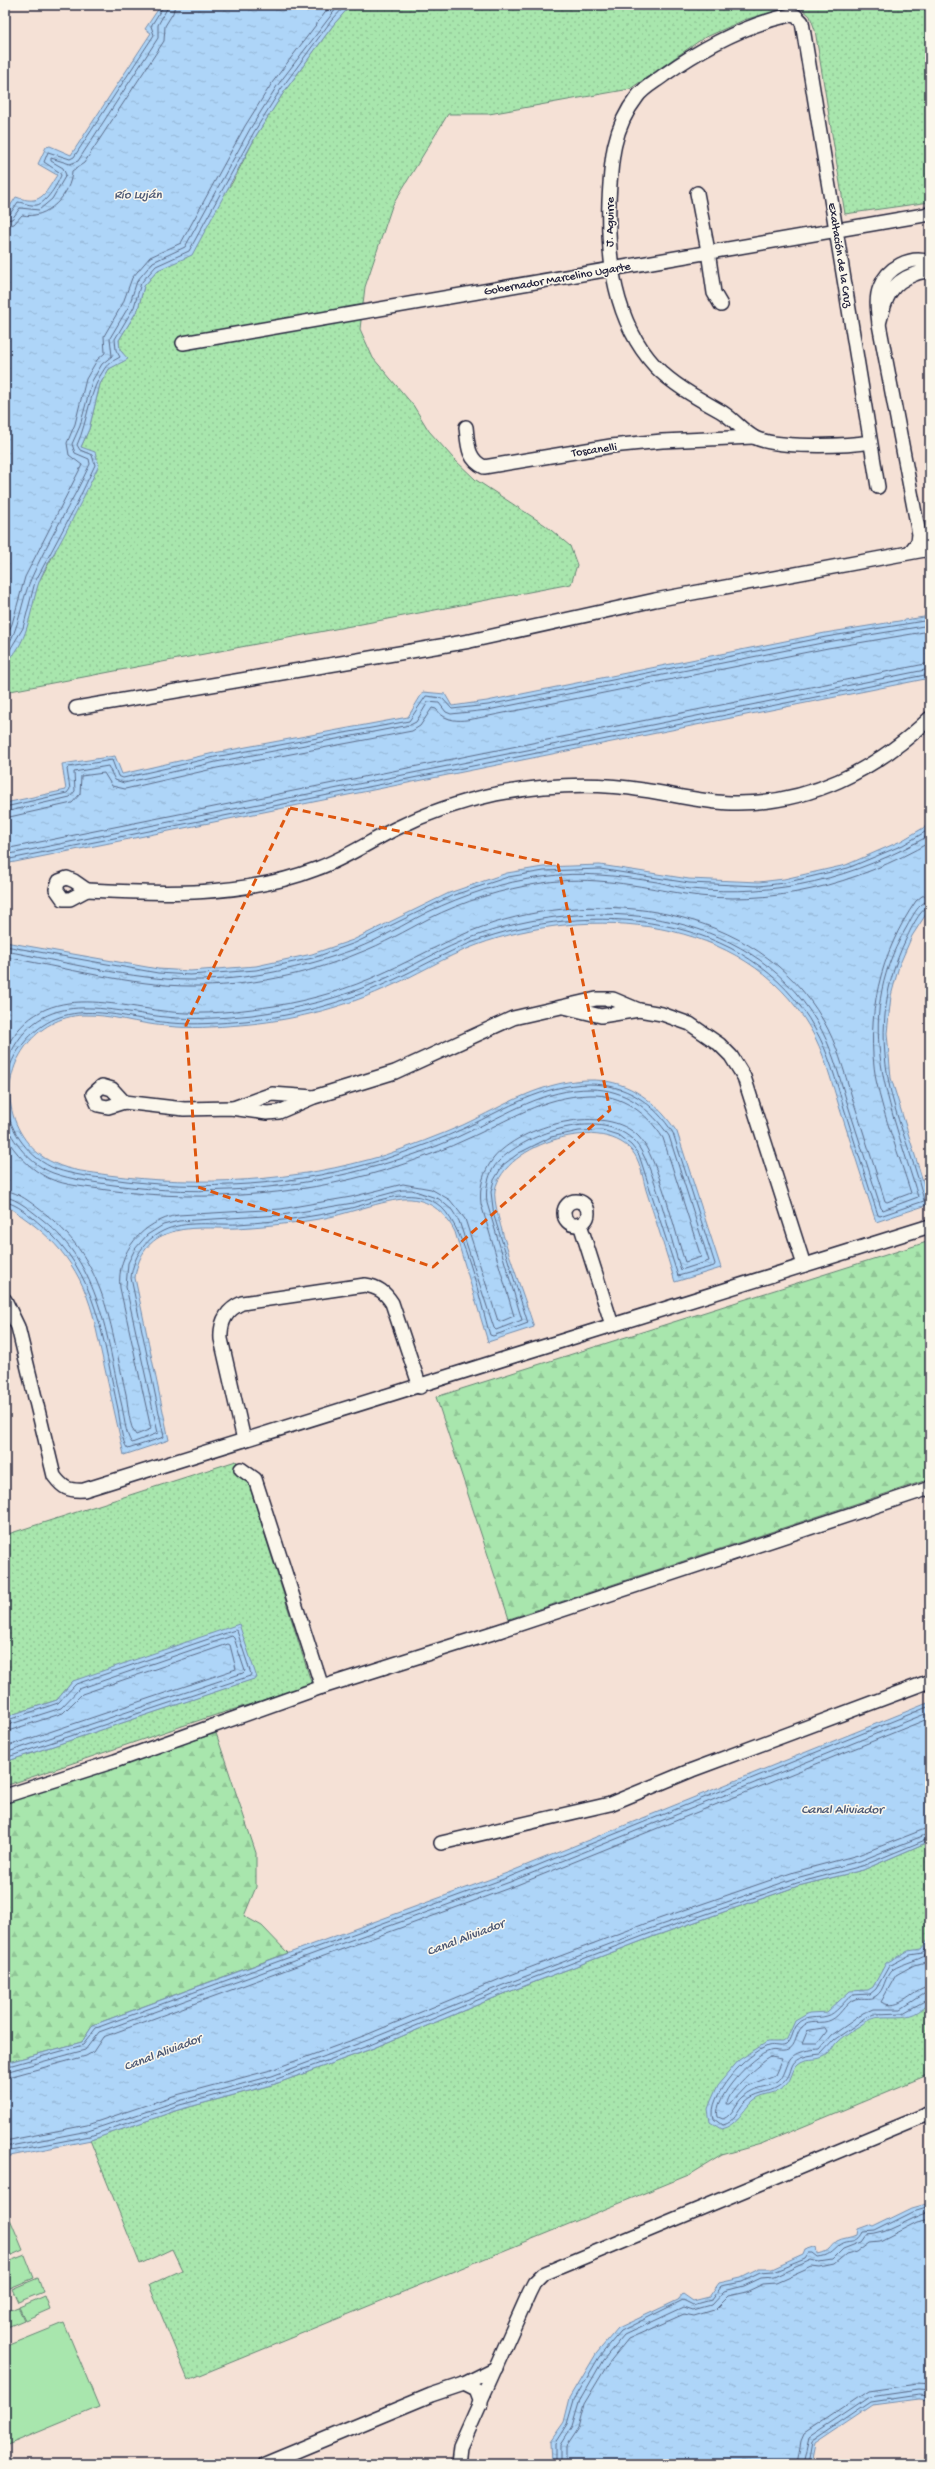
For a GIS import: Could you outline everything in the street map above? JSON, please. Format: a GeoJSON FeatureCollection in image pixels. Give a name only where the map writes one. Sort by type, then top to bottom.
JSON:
{"type":"FeatureCollection","features":[{"type":"Feature","properties":{"kind":"street","name":"J. Aguirre"},"geometry":{"type":"LineString","coordinates":[[802,22],[796,16],[790,15],[780,17],[715,42],[692,55],[638,95],[618,132],[612,152],[608,226],[611,269],[630,327],[656,367],[702,401],[728,416],[753,437],[798,445],[847,446],[870,442]]}},
{"type":"Feature","properties":{"kind":"street","name":"Exaltación de la Cruz"},"geometry":{"type":"LineString","coordinates":[[802,22],[838,230],[878,487]]}},
{"type":"Feature","properties":{"kind":"street"},"geometry":{"type":"LineString","coordinates":[[697,193],[714,293],[721,305]]}},
{"type":"Feature","properties":{"kind":"street","name":"Gobernador Marcelino Ugarte"},"geometry":{"type":"LineString","coordinates":[[183,343],[708,251],[930,214]]}},
{"type":"Feature","properties":{"kind":"street"},"geometry":{"type":"LineString","coordinates":[[911,551],[924,533],[879,324],[877,305],[879,288],[886,275],[908,261],[924,260],[930,262]]}},
{"type":"Feature","properties":{"kind":"street"},"geometry":{"type":"LineString","coordinates":[[879,324],[886,297],[896,285],[915,274],[930,270]]}},
{"type":"Feature","properties":{"kind":"street","name":"Toscanelli"},"geometry":{"type":"LineString","coordinates":[[466,427],[469,455],[476,463],[484,467],[611,446],[662,441],[753,437]]}},
{"type":"Feature","properties":{"kind":"street"},"geometry":{"type":"LineString","coordinates":[[76,708],[470,641],[655,600],[886,558],[911,551],[930,549]]}},
{"type":"Feature","properties":{"kind":"street"},"geometry":{"type":"LineString","coordinates":[[87,890],[220,891],[278,881],[329,864],[428,814],[477,799],[535,788],[579,785],[619,787],[732,803],[782,799],[818,789],[862,771],[902,744],[930,718]]}},
{"type":"Feature","properties":{"kind":"street"},"geometry":{"type":"LineString","coordinates":[[124,1102],[184,1109],[232,1108],[266,1113],[279,1112],[314,1097],[395,1072],[513,1018],[589,1000],[605,998],[624,1003],[638,1010],[662,1014],[690,1024],[719,1044],[738,1066],[748,1091],[804,1265]]}},
{"type":"Feature","properties":{"kind":"street"},"geometry":{"type":"LineString","coordinates":[[564,1007],[601,1016],[638,1010]]}},
{"type":"Feature","properties":{"kind":"street"},"geometry":{"type":"LineString","coordinates":[[232,1108],[272,1094],[314,1097]]}},
{"type":"Feature","properties":{"kind":"street"},"geometry":{"type":"LineString","coordinates":[[580,1224],[612,1325]]}},
{"type":"Feature","properties":{"kind":"street"},"geometry":{"type":"LineString","coordinates":[[5,1300],[18,1326],[54,1476],[63,1488],[72,1491],[84,1490],[420,1387],[612,1325],[930,1226]]}},
{"type":"Feature","properties":{"kind":"street"},"geometry":{"type":"LineString","coordinates":[[244,1440],[221,1339],[221,1327],[228,1311],[242,1303],[365,1285],[376,1288],[387,1295],[392,1303],[420,1387]]}},
{"type":"Feature","properties":{"kind":"street"},"geometry":{"type":"LineString","coordinates":[[241,1469],[255,1479],[322,1687]]}},
{"type":"Feature","properties":{"kind":"street"},"geometry":{"type":"LineString","coordinates":[[5,1796],[115,1761],[322,1687],[499,1631],[930,1488]]}},
{"type":"Feature","properties":{"kind":"street"},"geometry":{"type":"LineString","coordinates":[[441,1843],[610,1804],[692,1770],[930,1681]]}},
{"type":"Feature","properties":{"kind":"street"},"geometry":{"type":"LineString","coordinates":[[458,2464],[460,2448],[481,2404],[529,2292],[534,2282],[543,2274],[930,2113]]}},
{"type":"Feature","properties":{"kind":"street"},"geometry":{"type":"LineString","coordinates":[[265,2464],[431,2395],[464,2384],[496,2368]]}},
{"type":"Feature","properties":{"kind":"street"},"geometry":{"type":"LineString","coordinates":[[464,2384],[476,2390],[481,2404]]}},
{"type":"Feature","properties":{"kind":"highlighted area"},"geometry":{"type":"Polygon","coordinates":[[[290,808],[558,865],[610,1110],[433,1267],[198,1187],[186,1025],[290,808]]]}},
{"type":"Feature","properties":{"kind":"green space"},"geometry":{"type":"Polygon","coordinates":[[[351,5],[930,5],[930,202],[845,214],[815,30],[810,16],[801,8],[785,8],[744,20],[702,39],[630,89],[489,114],[448,114],[392,206],[365,287],[360,329],[373,358],[413,405],[429,431],[453,458],[476,480],[545,525],[570,546],[577,565],[571,584],[5,692],[5,663],[11,658],[26,629],[38,583],[55,552],[81,447],[89,429],[100,384],[109,369],[119,363],[123,353],[120,350],[119,340],[138,309],[144,286],[158,270],[172,263],[232,183],[257,134],[284,92],[334,24],[351,5]]]}},
{"type":"Feature","properties":{"kind":"green space"},"geometry":{"type":"Polygon","coordinates":[[[930,1241],[930,1479],[509,1619],[436,1397],[930,1241]]]}},
{"type":"Feature","properties":{"kind":"green space"},"geometry":{"type":"Polygon","coordinates":[[[236,1461],[249,1484],[312,1685],[206,1718],[5,1786],[5,1762],[256,1678],[73,1681],[57,1700],[5,1717],[5,1535],[236,1461]]]}},
{"type":"Feature","properties":{"kind":"green space"},"geometry":{"type":"Polygon","coordinates":[[[216,1733],[256,1853],[256,1887],[244,1916],[262,1926],[288,1953],[93,2025],[82,2042],[5,2063],[5,1803],[216,1733]]]}},
{"type":"Feature","properties":{"kind":"green space"},"geometry":{"type":"Polygon","coordinates":[[[930,1841],[930,2074],[761,2144],[722,2155],[691,2174],[188,2380],[149,2285],[182,2270],[172,2249],[140,2264],[90,2140],[178,2110],[275,2084],[371,2049],[506,1993],[652,1937],[798,1886],[863,1870],[930,1841]]]}},
{"type":"Feature","properties":{"kind":"green space"},"geometry":{"type":"Polygon","coordinates":[[[5,2207],[23,2250],[5,2258],[5,2207]]]}},
{"type":"Feature","properties":{"kind":"green space"},"geometry":{"type":"Polygon","coordinates":[[[25,2255],[34,2278],[5,2290],[5,2263],[25,2255]]]}},
{"type":"Feature","properties":{"kind":"green space"},"geometry":{"type":"Polygon","coordinates":[[[38,2278],[43,2292],[18,2302],[12,2289],[38,2278]]]}},
{"type":"Feature","properties":{"kind":"green space"},"geometry":{"type":"Polygon","coordinates":[[[45,2296],[50,2309],[25,2320],[19,2307],[45,2296]]]}},
{"type":"Feature","properties":{"kind":"green space"},"geometry":{"type":"Polygon","coordinates":[[[18,2307],[24,2320],[5,2328],[5,2312],[18,2307]]]}},
{"type":"Feature","properties":{"kind":"green space"},"geometry":{"type":"Polygon","coordinates":[[[64,2323],[99,2407],[5,2446],[5,2347],[64,2323]]]}},
{"type":"Feature","properties":{"kind":"water","name":"Río Luján"},"geometry":{"type":"Polygon","coordinates":[[[161,5],[351,5],[334,24],[284,92],[257,134],[192,255],[158,270],[144,286],[138,309],[119,340],[120,350],[128,359],[109,369],[100,384],[89,429],[81,447],[95,452],[99,465],[72,521],[40,579],[27,627],[19,647],[13,656],[5,663],[5,214],[16,197],[31,200],[37,199],[41,197],[49,188],[57,175],[38,164],[46,147],[50,146],[71,155],[151,33],[145,29],[161,5]]]}},
{"type":"Feature","properties":{"kind":"water"},"geometry":{"type":"Polygon","coordinates":[[[930,616],[930,678],[5,864],[5,803],[66,790],[62,764],[115,756],[122,774],[214,753],[408,717],[423,692],[445,694],[452,706],[487,701],[825,633],[930,616]]]}},
{"type":"Feature","properties":{"kind":"water"},"geometry":{"type":"Polygon","coordinates":[[[930,824],[930,908],[912,936],[899,966],[891,996],[887,1033],[891,1078],[930,1204],[876,1222],[827,1066],[810,1028],[782,990],[746,962],[705,941],[661,929],[614,923],[567,925],[521,932],[477,945],[441,961],[396,984],[367,996],[332,1008],[295,1017],[231,1026],[184,1027],[156,1025],[103,1016],[83,1015],[66,1018],[51,1024],[38,1033],[18,1058],[12,1074],[10,1090],[13,1115],[25,1140],[46,1159],[60,1166],[73,1170],[143,1179],[178,1181],[248,1180],[317,1171],[385,1155],[463,1125],[526,1095],[559,1084],[594,1080],[619,1084],[642,1095],[661,1111],[677,1132],[721,1268],[675,1282],[637,1159],[635,1155],[621,1142],[602,1135],[580,1135],[558,1139],[536,1147],[517,1159],[502,1173],[495,1190],[495,1201],[498,1217],[534,1327],[488,1342],[455,1232],[443,1214],[425,1202],[403,1199],[381,1203],[325,1218],[304,1221],[238,1228],[192,1228],[174,1231],[159,1237],[148,1246],[138,1264],[135,1278],[169,1440],[124,1455],[93,1315],[87,1296],[79,1279],[71,1264],[49,1238],[5,1205],[5,942],[158,969],[190,971],[256,966],[312,954],[353,940],[449,893],[507,873],[543,867],[600,865],[689,879],[759,882],[784,879],[846,865],[901,841],[930,824]]]}},
{"type":"Feature","properties":{"kind":"water"},"geometry":{"type":"Polygon","coordinates":[[[239,1624],[257,1678],[5,1762],[5,1717],[57,1700],[73,1681],[239,1624]]]}},
{"type":"Feature","properties":{"kind":"water","name":"Canal Aliviador"},"geometry":{"type":"Polygon","coordinates":[[[930,1702],[930,1841],[863,1870],[798,1886],[652,1937],[506,1993],[371,2049],[275,2084],[178,2110],[91,2140],[5,2157],[5,2063],[82,2042],[93,2025],[507,1873],[930,1702]]]}},
{"type":"Feature","properties":{"kind":"water"},"geometry":{"type":"Polygon","coordinates":[[[930,1938],[930,2000],[923,2008],[915,2014],[898,2017],[874,2018],[867,2021],[840,2039],[826,2056],[804,2061],[798,2064],[786,2085],[775,2092],[758,2097],[732,2124],[721,2129],[710,2122],[708,2109],[718,2085],[739,2060],[767,2042],[783,2042],[787,2039],[795,2021],[809,2013],[827,2012],[850,1991],[868,1990],[873,1987],[886,1963],[908,1951],[921,1949],[930,1938]]]}},
{"type":"Feature","properties":{"kind":"water"},"geometry":{"type":"Polygon","coordinates":[[[930,2203],[930,2400],[919,2399],[873,2405],[815,2444],[811,2464],[551,2464],[550,2442],[564,2422],[570,2398],[596,2354],[618,2328],[678,2300],[683,2294],[693,2301],[709,2297],[719,2283],[741,2278],[759,2269],[772,2269],[803,2255],[805,2250],[817,2246],[818,2254],[822,2253],[837,2241],[856,2235],[857,2229],[868,2225],[873,2227],[912,2208],[930,2203]]]}}]}
